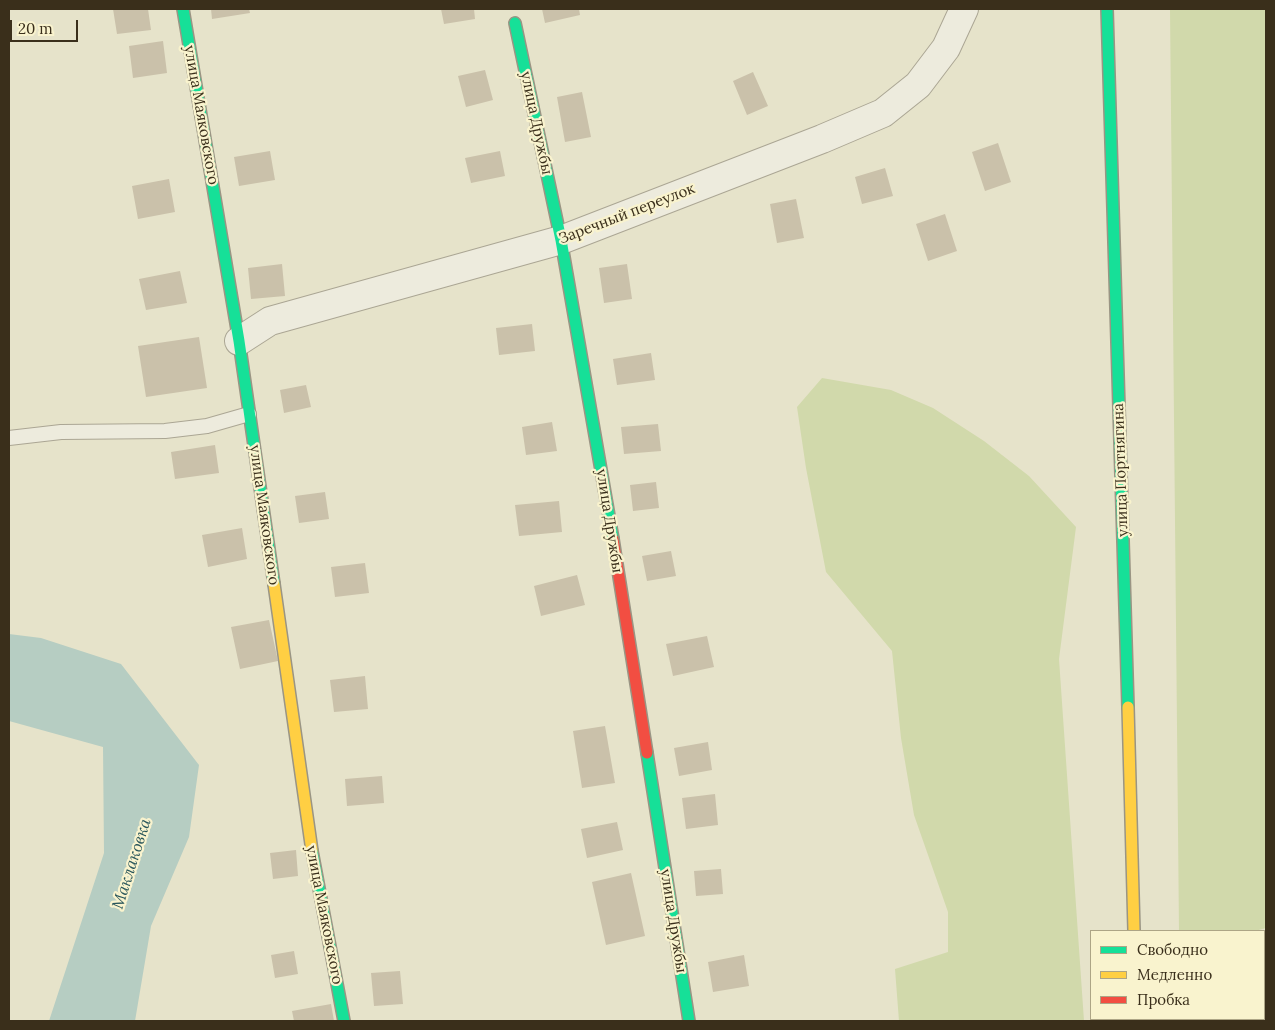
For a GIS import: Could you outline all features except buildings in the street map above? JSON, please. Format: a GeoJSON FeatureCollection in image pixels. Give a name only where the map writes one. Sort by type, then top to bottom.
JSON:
{"type":"FeatureCollection","features":[{"type":"Feature","properties":{"kind":"street","name":"улица Маяковского"},"geometry":{"type":"LineString","coordinates":[[183,9],[240,341],[309,832],[344,1021]]}},
{"type":"Feature","properties":{"kind":"street","name":"Заречный переулок"},"geometry":{"type":"LineString","coordinates":[[240,341],[270,321],[561,240],[822,139],[882,113],[918,85],[946,48],[964,9]]}},
{"type":"Feature","properties":{"kind":"street","name":"улица Портнягина"},"geometry":{"type":"LineString","coordinates":[[1107,9],[1134,930]]}},
{"type":"Feature","properties":{"kind":"street","name":"улица Дружбы"},"geometry":{"type":"LineString","coordinates":[[515,23],[561,240],[613,544],[689,1021]]}},
{"type":"Feature","properties":{"kind":"lane"},"geometry":{"type":"LineString","coordinates":[[9,438],[61,432],[165,432],[206,426],[249,414]]}},
{"type":"Feature","properties":{"kind":"green space"},"geometry":{"type":"Polygon","coordinates":[[[1170,9],[1266,9],[1266,928],[1259,930],[1179,930],[1170,9]]]}},
{"type":"Feature","properties":{"kind":"green space"},"geometry":{"type":"Polygon","coordinates":[[[822,378],[891,390],[933,408],[984,441],[1029,476],[1076,527],[1059,659],[1084,1021],[899,1021],[895,969],[948,952],[948,912],[914,815],[901,738],[892,651],[826,572],[806,468],[797,407],[822,378]]]}},
{"type":"Feature","properties":{"kind":"green space"},"geometry":{"type":"Polygon","coordinates":[[[1266,994],[1266,1021],[1191,1021],[1265,1020],[1266,994]]]}},
{"type":"Feature","properties":{"kind":"water","name":"Маклаковка"},"geometry":{"type":"Polygon","coordinates":[[[9,634],[41,638],[121,664],[199,765],[189,837],[151,926],[135,1021],[49,1021],[104,853],[103,747],[9,721],[9,634]]]}},
{"type":"Feature","properties":{"kind":"traffic: fast"},"geometry":{"type":"LineString","coordinates":[[183,9],[239,341],[274,584]]}},
{"type":"Feature","properties":{"kind":"traffic: fast"},"geometry":{"type":"LineString","coordinates":[[1107,9],[1128,707]]}},
{"type":"Feature","properties":{"kind":"traffic: fast"},"geometry":{"type":"LineString","coordinates":[[515,23],[561,240],[613,539]]}},
{"type":"Feature","properties":{"kind":"traffic: fast"},"geometry":{"type":"LineString","coordinates":[[647,753],[689,1021]]}},
{"type":"Feature","properties":{"kind":"traffic: fast"},"geometry":{"type":"LineString","coordinates":[[312,851],[344,1021]]}},
{"type":"Feature","properties":{"kind":"traffic: slow"},"geometry":{"type":"LineString","coordinates":[[274,584],[312,851]]}},
{"type":"Feature","properties":{"kind":"traffic: slow"},"geometry":{"type":"LineString","coordinates":[[1128,707],[1134,930]]}},
{"type":"Feature","properties":{"kind":"traffic: jam"},"geometry":{"type":"LineString","coordinates":[[613,539],[647,753]]}}]}
